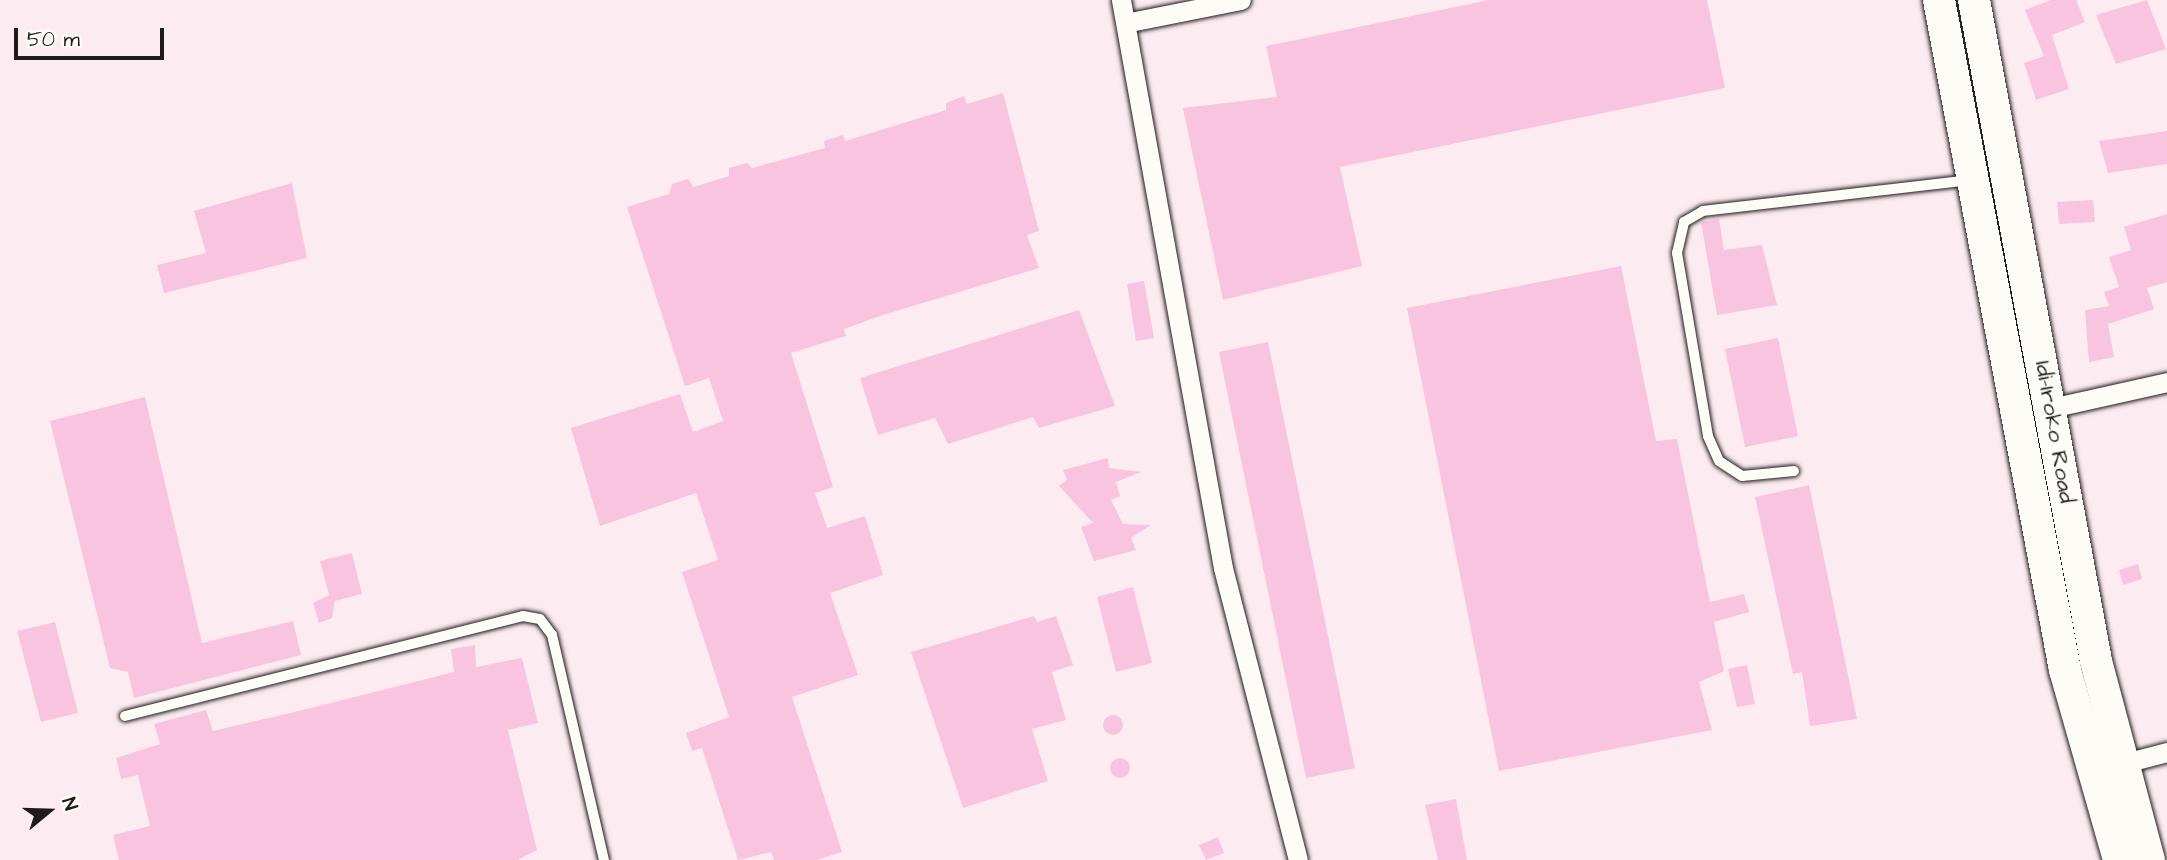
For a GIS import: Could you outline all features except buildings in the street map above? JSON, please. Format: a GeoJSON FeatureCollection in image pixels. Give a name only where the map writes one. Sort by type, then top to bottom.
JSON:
{"type":"FeatureCollection","features":[{"type":"Feature","properties":{"kind":"highway"},"geometry":{"type":"LineString","coordinates":[[1939,0],[2065,670],[2119,860]]}},
{"type":"Feature","properties":{"kind":"highway","name":"Idi-Iroko Road"},"geometry":{"type":"LineString","coordinates":[[1974,0],[2121,764],[2149,860]]}},
{"type":"Feature","properties":{"kind":"street"},"geometry":{"type":"LineString","coordinates":[[1121,0],[1130,22],[1223,568],[1298,860]]}},
{"type":"Feature","properties":{"kind":"street"},"geometry":{"type":"LineString","coordinates":[[1130,22],[1241,0]]}},
{"type":"Feature","properties":{"kind":"street"},"geometry":{"type":"LineString","coordinates":[[2051,408],[2167,382]]}},
{"type":"Feature","properties":{"kind":"street"},"geometry":{"type":"LineString","coordinates":[[2121,764],[2167,752]]}},
{"type":"Feature","properties":{"kind":"lane"},"geometry":{"type":"LineString","coordinates":[[1794,471],[1742,476],[1719,461],[1708,436],[1677,253],[1684,222],[1703,211],[1971,180]]}},
{"type":"Feature","properties":{"kind":"lane"},"geometry":{"type":"LineString","coordinates":[[125,716],[523,616],[540,619],[552,635],[604,860]]}},
{"type":"Feature","properties":{"kind":"shaded area"},"geometry":{"type":"Polygon","coordinates":[[[0,0],[2167,0],[2167,860],[0,860],[0,0]]]}}]}
